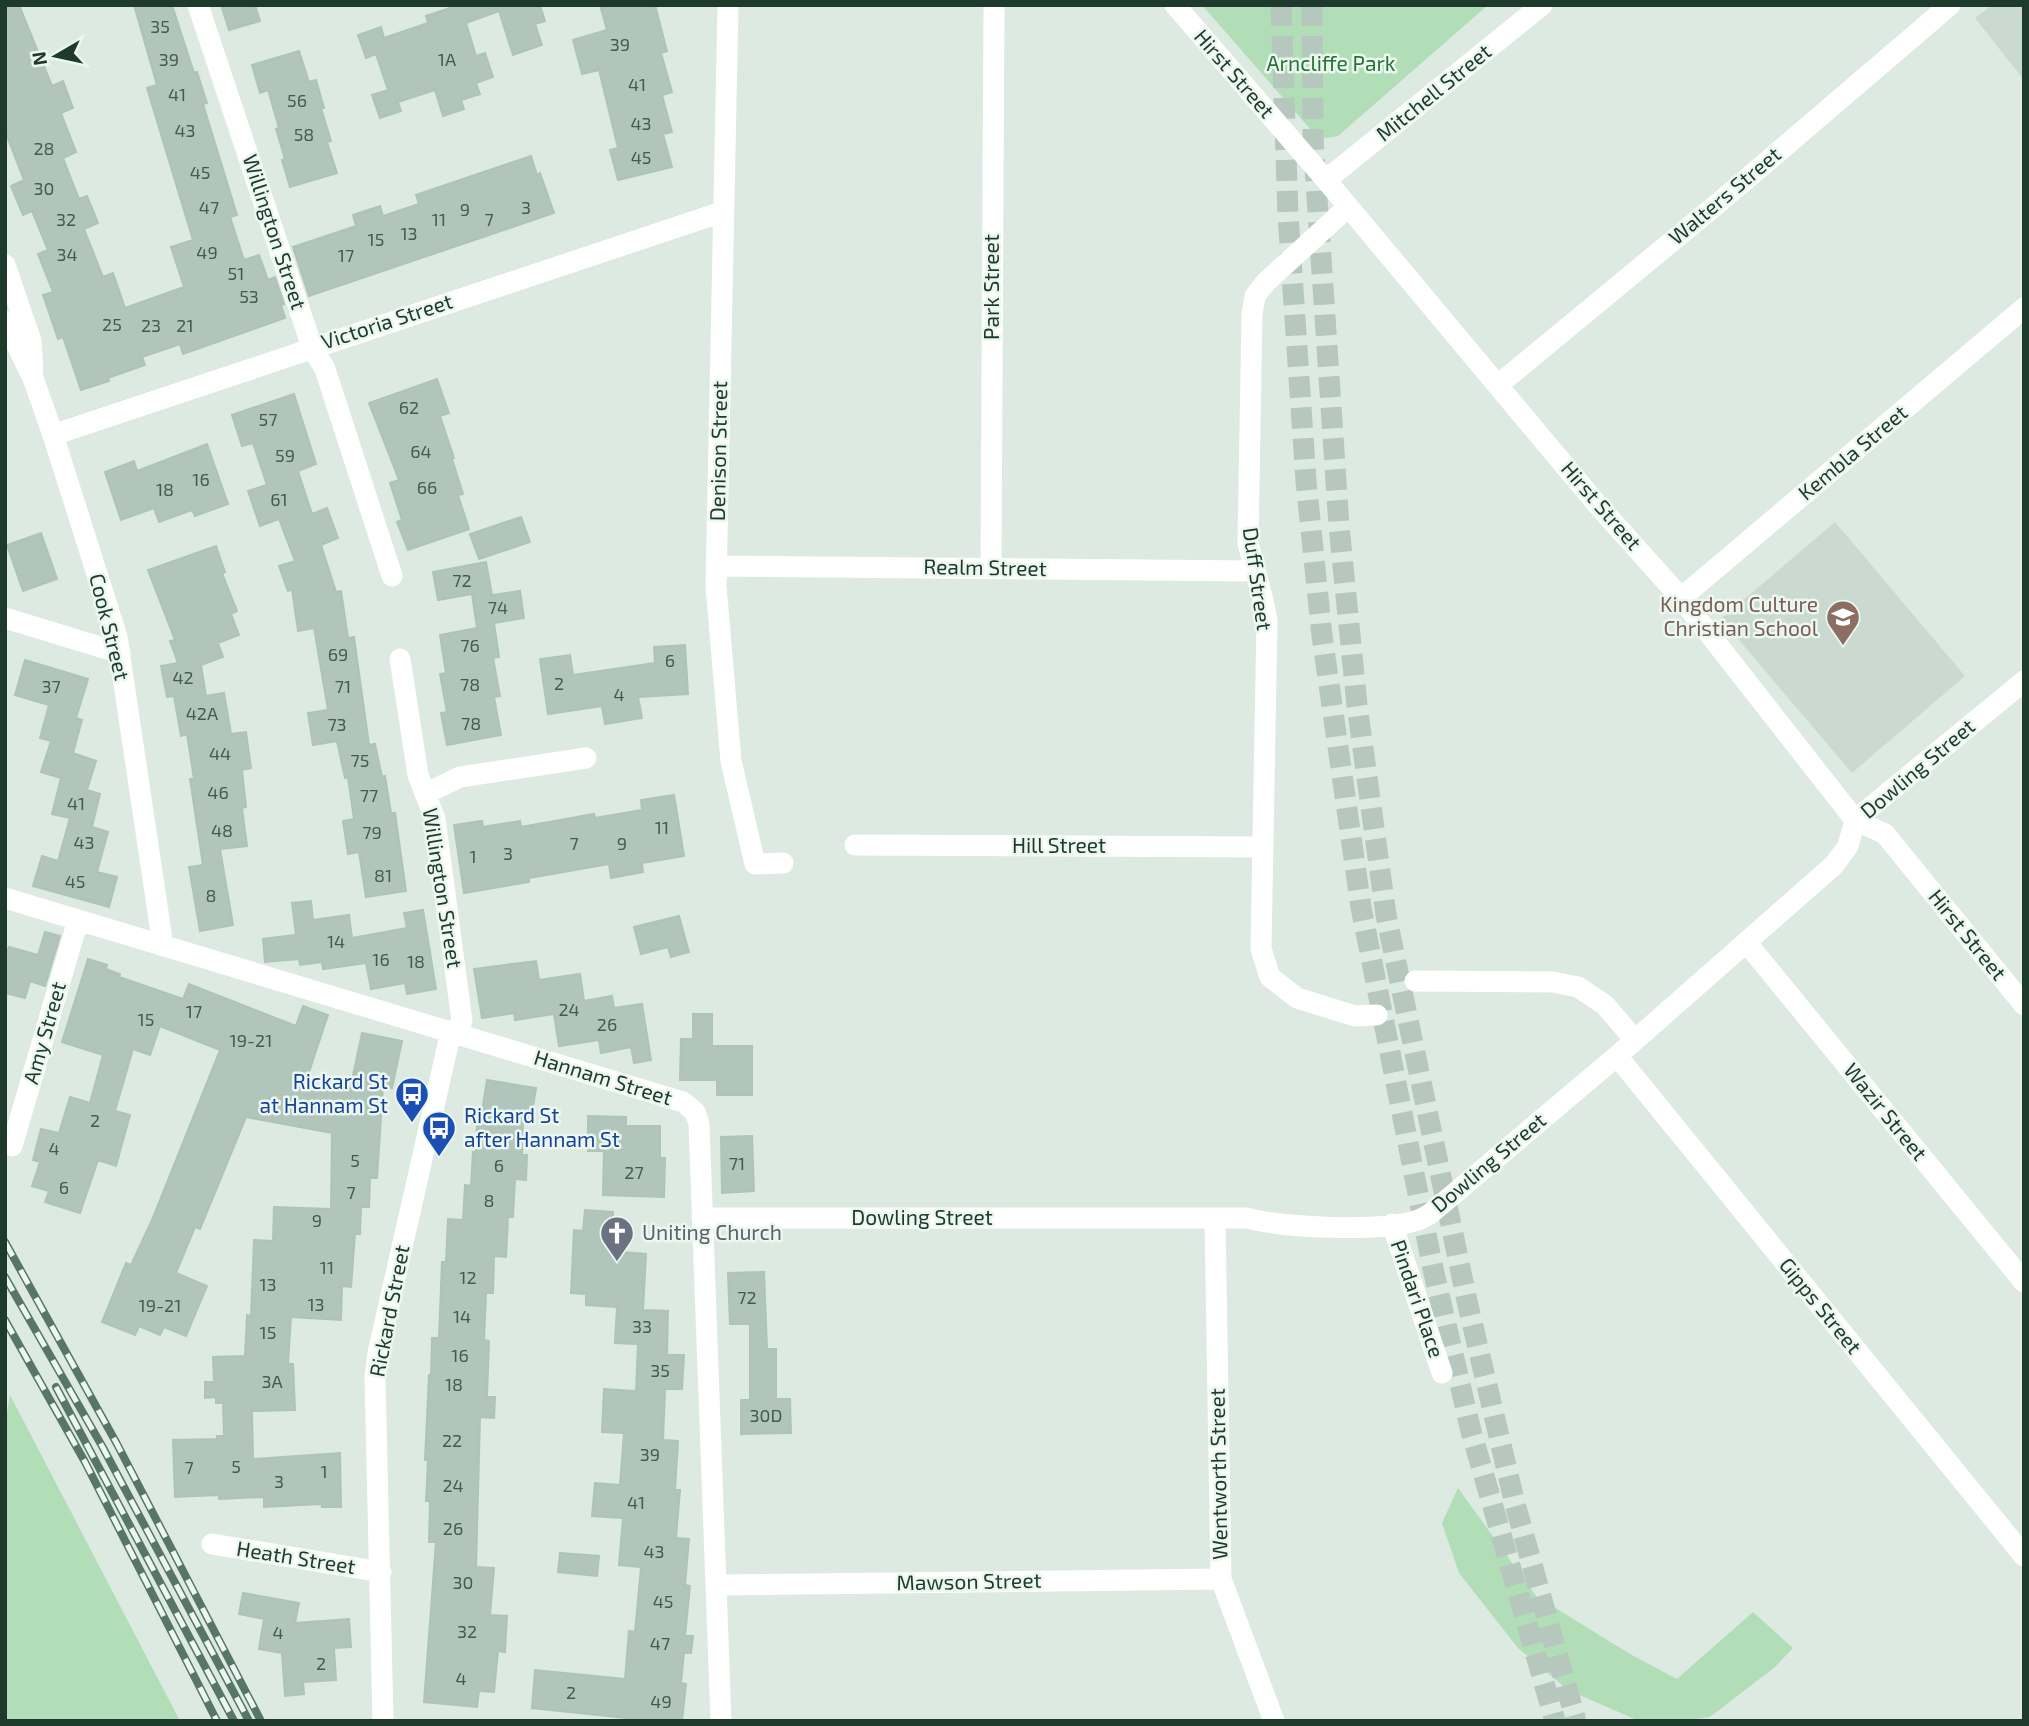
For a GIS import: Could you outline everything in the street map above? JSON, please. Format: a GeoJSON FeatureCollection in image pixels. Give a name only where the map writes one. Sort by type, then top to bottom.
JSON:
{"type":"FeatureCollection","features":[{"type":"Feature","properties":{"kind":"street","name":"Willington Street"},"geometry":{"type":"LineString","coordinates":[[198,5],[312,347],[325,369],[392,576]]}},
{"type":"Feature","properties":{"kind":"street","name":"Denison Street"},"geometry":{"type":"LineString","coordinates":[[728,5],[716,586],[731,761],[743,821],[755,864],[783,863]]}},
{"type":"Feature","properties":{"kind":"street","name":"Park Street"},"geometry":{"type":"LineString","coordinates":[[991,568],[994,5]]}},
{"type":"Feature","properties":{"kind":"street","name":"Hirst Street"},"geometry":{"type":"LineString","coordinates":[[1175,5],[1597,503],[1681,598],[1855,820],[1885,834],[2024,1005]]}},
{"type":"Feature","properties":{"kind":"street","name":"Mitchell Street"},"geometry":{"type":"LineString","coordinates":[[1325,180],[1542,5]]}},
{"type":"Feature","properties":{"kind":"street","name":"Walters Street"},"geometry":{"type":"LineString","coordinates":[[1498,385],[1722,200],[1950,5]]}},
{"type":"Feature","properties":{"kind":"street","name":"Duff Street"},"geometry":{"type":"LineString","coordinates":[[1348,207],[1266,282],[1255,296],[1252,314],[1248,543],[1254,571],[1263,594],[1267,621],[1261,949],[1270,976],[1297,998],[1355,1016],[1377,1015]]}},
{"type":"Feature","properties":{"kind":"street","name":"Victoria Street"},"geometry":{"type":"LineString","coordinates":[[53,435],[722,212]]}},
{"type":"Feature","properties":{"kind":"street"},"geometry":{"type":"LineString","coordinates":[[5,264],[32,341],[33,378]]}},
{"type":"Feature","properties":{"kind":"street","name":"Kembla Street"},"geometry":{"type":"LineString","coordinates":[[1681,598],[2024,308]]}},
{"type":"Feature","properties":{"kind":"street","name":"Cook Street"},"geometry":{"type":"LineString","coordinates":[[5,321],[33,378],[53,435],[120,653],[163,946]]}},
{"type":"Feature","properties":{"kind":"street","name":"Realm Street"},"geometry":{"type":"LineString","coordinates":[[716,566],[1254,571]]}},
{"type":"Feature","properties":{"kind":"street"},"geometry":{"type":"LineString","coordinates":[[5,618],[120,653]]}},
{"type":"Feature","properties":{"kind":"street","name":"Willington Street"},"geometry":{"type":"LineString","coordinates":[[400,659],[418,775],[435,818],[462,1021],[454,1033]]}},
{"type":"Feature","properties":{"kind":"street","name":"Dowling Street"},"geometry":{"type":"LineString","coordinates":[[702,1218],[1247,1218],[1266,1223],[1352,1227],[1416,1221],[1430,1214],[1617,1056],[1834,865],[1848,846],[1855,820],[2024,681]]}},
{"type":"Feature","properties":{"kind":"street"},"geometry":{"type":"LineString","coordinates":[[425,794],[460,776],[586,758]]}},
{"type":"Feature","properties":{"kind":"street","name":"Hill Street"},"geometry":{"type":"LineString","coordinates":[[855,845],[1263,847]]}},
{"type":"Feature","properties":{"kind":"street","name":"Hannam Street"},"geometry":{"type":"LineString","coordinates":[[5,898],[690,1106],[699,1124],[721,1721]]}},
{"type":"Feature","properties":{"kind":"street","name":"Amy Street"},"geometry":{"type":"LineString","coordinates":[[12,1146],[79,920]]}},
{"type":"Feature","properties":{"kind":"street","name":"Wazir Street"},"geometry":{"type":"LineString","coordinates":[[1746,942],[2024,1282]]}},
{"type":"Feature","properties":{"kind":"street"},"geometry":{"type":"LineString","coordinates":[[1415,981],[1553,982],[1578,987],[1605,1006],[1634,1040]]}},
{"type":"Feature","properties":{"kind":"street","name":"Rickard Street"},"geometry":{"type":"LineString","coordinates":[[383,1721],[375,1378],[378,1353],[449,1041],[454,1033]]}},
{"type":"Feature","properties":{"kind":"street","name":"Gipps Street"},"geometry":{"type":"LineString","coordinates":[[1617,1056],[2024,1556]]}},
{"type":"Feature","properties":{"kind":"street","name":"Wentworth Street"},"geometry":{"type":"LineString","coordinates":[[1215,1218],[1221,1579],[1274,1721]]}},
{"type":"Feature","properties":{"kind":"street","name":"Pindari Place"},"geometry":{"type":"LineString","coordinates":[[1392,1224],[1442,1373]]}},
{"type":"Feature","properties":{"kind":"street","name":"Heath Street"},"geometry":{"type":"LineString","coordinates":[[212,1544],[381,1572]]}},
{"type":"Feature","properties":{"kind":"street","name":"Mawson Street"},"geometry":{"type":"LineString","coordinates":[[717,1586],[1221,1579]]}},
{"type":"Feature","properties":{"kind":"shaded area"},"geometry":{"type":"Polygon","coordinates":[[[1992,5],[2024,5],[2024,80],[1975,18],[1992,5]]]}},
{"type":"Feature","properties":{"kind":"shaded area","name":"Kingdom Culture Christian School"},"geometry":{"type":"Polygon","coordinates":[[[1835,522],[1965,676],[1852,773],[1721,619],[1835,522]]]}},
{"type":"Feature","properties":{"kind":"green space","name":"Arncliffe Park"},"geometry":{"type":"Polygon","coordinates":[[[1202,5],[1488,5],[1338,136],[1319,139],[1202,5]]]}},
{"type":"Feature","properties":{"kind":"green space"},"geometry":{"type":"Polygon","coordinates":[[[10,1395],[180,1721],[5,1721],[5,1425],[10,1395]]]}},
{"type":"Feature","properties":{"kind":"green space"},"geometry":{"type":"Polygon","coordinates":[[[1458,1488],[1536,1596],[1630,1654],[1677,1679],[1753,1612],[1793,1648],[1775,1667],[1710,1717],[1682,1721],[1639,1721],[1568,1690],[1518,1648],[1459,1573],[1442,1523],[1458,1488]]]}},
{"type":"Feature","properties":{"kind":"building"},"geometry":{"type":"Polygon","coordinates":[[[5,5],[19,5],[52,86],[63,81],[73,108],[61,113],[76,152],[63,158],[79,199],[87,196],[98,223],[84,229],[103,277],[113,273],[125,308],[184,287],[171,247],[193,240],[147,88],[157,85],[134,5],[172,5],[194,73],[197,72],[207,103],[203,104],[237,215],[230,217],[244,260],[259,255],[268,280],[275,277],[284,304],[281,305],[285,318],[183,354],[180,344],[142,357],[145,365],[81,390],[63,337],[58,339],[43,295],[53,292],[38,254],[48,250],[32,211],[23,215],[11,186],[24,180],[5,131],[5,5]]]}},
{"type":"Feature","properties":{"kind":"building"},"geometry":{"type":"Polygon","coordinates":[[[221,5],[255,5],[260,21],[229,30],[221,5]]]}},
{"type":"Feature","properties":{"kind":"building"},"geometry":{"type":"Polygon","coordinates":[[[459,5],[540,5],[545,21],[535,24],[542,45],[513,55],[499,11],[466,23],[476,56],[485,53],[493,77],[476,83],[480,94],[461,100],[464,109],[443,116],[435,90],[398,102],[401,111],[380,118],[372,95],[388,90],[376,54],[366,58],[358,35],[381,27],[384,38],[428,23],[426,16],[459,5]]]}},
{"type":"Feature","properties":{"kind":"building"},"geometry":{"type":"Polygon","coordinates":[[[600,5],[655,5],[667,51],[661,53],[672,92],[662,95],[672,132],[663,134],[672,167],[618,180],[610,150],[618,148],[599,70],[582,74],[573,40],[607,30],[600,5]]]}},
{"type":"Feature","properties":{"kind":"building"},"geometry":{"type":"Polygon","coordinates":[[[299,51],[309,82],[316,80],[331,141],[327,142],[337,173],[290,187],[276,129],[279,128],[268,90],[260,93],[252,65],[299,51]]]}},
{"type":"Feature","properties":{"kind":"building"},"geometry":{"type":"Polygon","coordinates":[[[531,156],[554,213],[309,296],[293,247],[356,226],[353,215],[380,206],[383,216],[419,204],[416,195],[531,156]]]}},
{"type":"Feature","properties":{"kind":"building"},"geometry":{"type":"Polygon","coordinates":[[[437,379],[449,413],[440,416],[454,458],[452,459],[463,494],[458,495],[469,529],[408,550],[397,522],[402,520],[390,483],[399,480],[369,403],[437,379]]]}},
{"type":"Feature","properties":{"kind":"building"},"geometry":{"type":"Polygon","coordinates":[[[294,394],[316,464],[298,471],[312,514],[327,508],[338,538],[321,545],[336,592],[341,591],[348,638],[354,637],[369,745],[375,744],[382,777],[385,776],[391,813],[395,813],[406,891],[366,897],[359,852],[348,854],[343,821],[354,819],[348,777],[345,778],[337,741],[313,745],[308,713],[328,710],[314,628],[298,631],[292,589],[288,591],[279,566],[295,561],[279,519],[260,526],[248,491],[267,485],[253,443],[242,446],[232,415],[294,394]]]}},
{"type":"Feature","properties":{"kind":"building"},"geometry":{"type":"Polygon","coordinates":[[[207,444],[228,504],[195,516],[192,510],[159,522],[154,508],[121,520],[105,472],[134,461],[137,471],[207,444]]]}},
{"type":"Feature","properties":{"kind":"building"},"geometry":{"type":"Polygon","coordinates":[[[521,517],[530,542],[479,559],[470,534],[521,517]]]}},
{"type":"Feature","properties":{"kind":"building"},"geometry":{"type":"Polygon","coordinates":[[[41,533],[57,579],[23,591],[7,545],[41,533]]]}},
{"type":"Feature","properties":{"kind":"building"},"geometry":{"type":"Polygon","coordinates":[[[216,546],[225,572],[222,573],[237,611],[231,614],[239,635],[218,643],[223,657],[201,665],[206,696],[224,693],[231,734],[246,732],[251,768],[242,770],[246,807],[242,808],[247,846],[220,849],[233,925],[200,931],[189,867],[203,865],[190,779],[194,779],[187,734],[181,736],[174,696],[167,697],[161,666],[178,663],[170,641],[175,640],[148,570],[216,546]]]}},
{"type":"Feature","properties":{"kind":"building"},"geometry":{"type":"Polygon","coordinates":[[[486,562],[492,595],[520,591],[524,618],[494,623],[499,657],[493,658],[500,696],[494,697],[501,735],[447,745],[441,713],[447,712],[440,674],[446,673],[440,635],[477,628],[472,594],[438,600],[433,572],[486,562]]]}},
{"type":"Feature","properties":{"kind":"building"},"geometry":{"type":"Polygon","coordinates":[[[685,645],[688,694],[638,697],[642,718],[605,724],[602,706],[548,714],[540,659],[570,655],[573,675],[655,663],[654,647],[685,645]]]}},
{"type":"Feature","properties":{"kind":"building"},"geometry":{"type":"Polygon","coordinates":[[[25,660],[88,679],[76,718],[82,720],[73,753],[96,761],[87,790],[100,794],[92,827],[108,832],[97,872],[117,877],[109,907],[33,886],[42,856],[58,861],[70,818],[52,814],[61,778],[41,772],[51,741],[40,738],[49,705],[15,695],[25,660]]]}},
{"type":"Feature","properties":{"kind":"building"},"geometry":{"type":"Polygon","coordinates":[[[674,795],[684,856],[642,863],[643,872],[611,878],[609,864],[464,893],[454,825],[482,821],[483,827],[520,821],[521,827],[594,814],[595,818],[642,810],[641,800],[674,795]]]}},
{"type":"Feature","properties":{"kind":"building"},"geometry":{"type":"Polygon","coordinates":[[[311,901],[313,920],[349,915],[352,938],[407,928],[404,913],[423,910],[436,989],[407,994],[405,983],[371,989],[366,963],[323,969],[322,962],[300,965],[299,959],[265,962],[263,939],[296,935],[292,903],[311,901]]]}},
{"type":"Feature","properties":{"kind":"building"},"geometry":{"type":"Polygon","coordinates":[[[679,916],[689,952],[671,957],[668,947],[641,954],[634,927],[679,916]]]}},
{"type":"Feature","properties":{"kind":"building"},"geometry":{"type":"Polygon","coordinates":[[[45,932],[60,936],[45,986],[30,981],[25,998],[5,993],[5,949],[8,950],[9,947],[38,955],[45,932]]]}},
{"type":"Feature","properties":{"kind":"building"},"geometry":{"type":"Polygon","coordinates":[[[88,959],[107,965],[106,969],[120,974],[119,977],[183,999],[189,984],[296,1026],[303,1006],[328,1015],[304,1087],[350,1090],[362,1033],[402,1041],[392,1088],[383,1086],[377,1178],[370,1178],[369,1207],[361,1207],[360,1234],[355,1234],[351,1287],[342,1286],[341,1320],[291,1317],[288,1364],[293,1364],[295,1410],[252,1411],[253,1459],[340,1453],[341,1507],[322,1507],[322,1504],[264,1507],[264,1497],[175,1497],[173,1440],[217,1439],[217,1436],[224,1436],[223,1403],[216,1403],[216,1397],[205,1398],[205,1382],[214,1382],[213,1357],[245,1356],[247,1315],[251,1316],[254,1240],[273,1241],[274,1207],[331,1209],[332,1133],[246,1117],[200,1229],[195,1227],[176,1273],[207,1286],[186,1336],[164,1327],[160,1335],[139,1326],[135,1335],[102,1322],[126,1263],[131,1265],[152,1220],[220,1050],[160,1026],[150,1055],[133,1049],[115,1111],[130,1115],[116,1166],[98,1160],[80,1213],[45,1202],[49,1191],[32,1186],[40,1162],[33,1160],[41,1129],[59,1133],[70,1097],[90,1103],[103,1055],[62,1042],[88,959]]]}},
{"type":"Feature","properties":{"kind":"building"},"geometry":{"type":"Polygon","coordinates":[[[536,961],[539,980],[580,974],[584,1001],[612,996],[614,1008],[642,1004],[651,1060],[634,1063],[631,1047],[601,1053],[599,1040],[559,1046],[554,1014],[515,1020],[514,1013],[482,1018],[474,969],[536,961]]]}},
{"type":"Feature","properties":{"kind":"building"},"geometry":{"type":"Polygon","coordinates":[[[693,1014],[712,1014],[712,1046],[752,1046],[752,1095],[717,1095],[717,1080],[680,1080],[681,1039],[693,1039],[693,1014]]]}},
{"type":"Feature","properties":{"kind":"building"},"geometry":{"type":"Polygon","coordinates":[[[487,1080],[536,1088],[531,1119],[523,1118],[522,1155],[527,1155],[526,1180],[515,1179],[513,1217],[508,1217],[506,1257],[494,1256],[493,1293],[486,1293],[484,1340],[489,1341],[487,1397],[495,1397],[494,1418],[480,1417],[476,1567],[494,1568],[490,1615],[507,1616],[505,1652],[498,1651],[494,1692],[479,1691],[477,1707],[424,1702],[436,1542],[429,1542],[430,1501],[426,1501],[428,1460],[425,1460],[432,1338],[439,1338],[442,1262],[446,1262],[448,1219],[463,1220],[465,1185],[471,1186],[477,1124],[480,1124],[487,1080]]]}},
{"type":"Feature","properties":{"kind":"building"},"geometry":{"type":"Polygon","coordinates":[[[588,1116],[626,1117],[626,1126],[660,1126],[660,1158],[665,1158],[664,1197],[603,1195],[604,1151],[588,1151],[588,1116]]]}},
{"type":"Feature","properties":{"kind":"building"},"geometry":{"type":"Polygon","coordinates":[[[752,1136],[754,1191],[722,1193],[721,1137],[752,1136]]]}},
{"type":"Feature","properties":{"kind":"building"},"geometry":{"type":"Polygon","coordinates":[[[585,1210],[613,1212],[612,1235],[622,1236],[621,1252],[646,1254],[643,1310],[668,1311],[667,1355],[684,1355],[682,1389],[665,1389],[663,1440],[678,1441],[675,1490],[680,1490],[676,1538],[689,1539],[685,1585],[690,1586],[685,1636],[693,1636],[691,1653],[684,1653],[681,1683],[686,1684],[682,1721],[636,1721],[532,1708],[535,1670],[625,1679],[629,1631],[635,1632],[641,1567],[619,1565],[623,1518],[592,1516],[595,1483],[620,1485],[624,1433],[602,1432],[604,1389],[636,1391],[638,1344],[615,1343],[617,1307],[586,1305],[586,1294],[571,1293],[574,1230],[583,1231],[585,1210]]]}},
{"type":"Feature","properties":{"kind":"building"},"geometry":{"type":"Polygon","coordinates":[[[764,1272],[767,1349],[776,1349],[776,1399],[790,1399],[791,1433],[741,1434],[741,1400],[750,1400],[750,1324],[730,1324],[728,1273],[764,1272]]]}},
{"type":"Feature","properties":{"kind":"building"},"geometry":{"type":"Polygon","coordinates":[[[560,1553],[599,1556],[597,1576],[558,1572],[560,1553]]]}},
{"type":"Feature","properties":{"kind":"building"},"geometry":{"type":"Polygon","coordinates":[[[243,1593],[299,1603],[295,1623],[349,1619],[351,1647],[334,1648],[336,1680],[303,1682],[304,1694],[285,1696],[282,1653],[259,1649],[264,1619],[239,1614],[243,1593]]]}},
{"type":"Feature","properties":{"kind":"tunnel"},"geometry":{"type":"LineString","coordinates":[[1281,5],[1288,215],[1306,481],[1322,636],[1361,907],[1433,1269],[1471,1431],[1555,1721]]}},
{"type":"Feature","properties":{"kind":"tunnel"},"geometry":{"type":"LineString","coordinates":[[1312,5],[1313,138],[1339,526],[1357,705],[1386,915],[1467,1301],[1515,1504],[1576,1721]]}},
{"type":"Feature","properties":{"kind":"railway"},"geometry":{"type":"LineString","coordinates":[[5,1242],[117,1444],[261,1721]]}},
{"type":"Feature","properties":{"kind":"railway"},"geometry":{"type":"LineString","coordinates":[[5,1277],[102,1446],[249,1721]]}},
{"type":"Feature","properties":{"kind":"railway"},"geometry":{"type":"LineString","coordinates":[[5,1320],[85,1462],[217,1721]]}},
{"type":"Feature","properties":{"kind":"railway"},"geometry":{"type":"LineString","coordinates":[[56,1387],[234,1721]]}},
{"type":"Feature","properties":{"kind":"place","name":"Kingdom Culture Christian School"},"geometry":{"type":"Point","coordinates":[1843,647]}},
{"type":"Feature","properties":{"kind":"place","name":"Rickard St at Hannam St"},"geometry":{"type":"Point","coordinates":[412,1124]}},
{"type":"Feature","properties":{"kind":"place","name":"Rickard St after Hannam St"},"geometry":{"type":"Point","coordinates":[439,1158]}},
{"type":"Feature","properties":{"kind":"place","name":"Uniting Church"},"geometry":{"type":"Point","coordinates":[617,1263]}}]}
